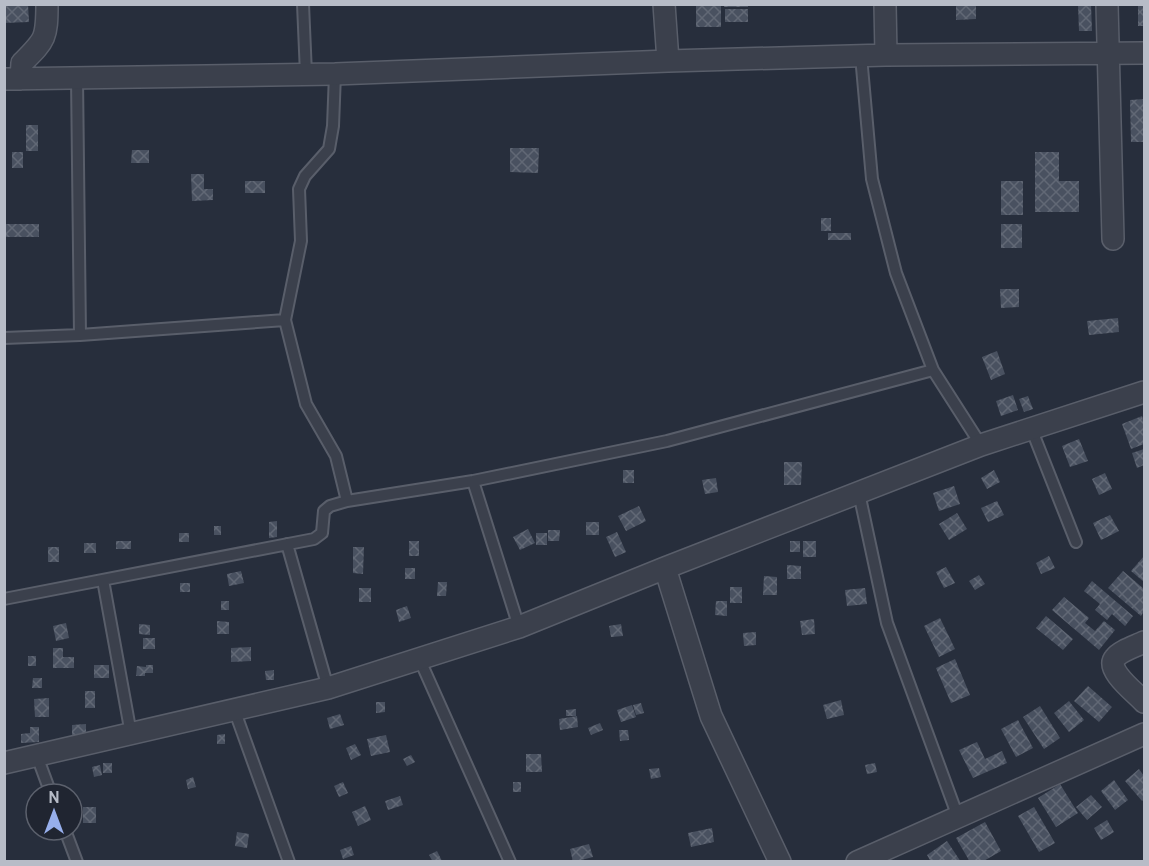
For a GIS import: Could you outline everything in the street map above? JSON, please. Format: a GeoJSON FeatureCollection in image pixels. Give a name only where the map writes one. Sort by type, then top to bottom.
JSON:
{"type":"FeatureCollection","features":[{"type":"Feature","properties":{"kind":"street"},"geometry":{"type":"LineString","coordinates":[[13,79],[22,63],[36,50],[44,38],[46,4]]}},
{"type":"Feature","properties":{"kind":"street"},"geometry":{"type":"LineString","coordinates":[[664,4],[668,61]]}},
{"type":"Feature","properties":{"kind":"street"},"geometry":{"type":"LineString","coordinates":[[885,4],[886,55]]}},
{"type":"Feature","properties":{"kind":"street"},"geometry":{"type":"LineString","coordinates":[[1107,4],[1113,239]]}},
{"type":"Feature","properties":{"kind":"street"},"geometry":{"type":"LineString","coordinates":[[13,79],[335,74],[886,55],[1144,53]]}},
{"type":"Feature","properties":{"kind":"street"},"geometry":{"type":"LineString","coordinates":[[4,763],[328,688],[519,627],[981,445],[1144,392]]}},
{"type":"Feature","properties":{"kind":"street"},"geometry":{"type":"LineString","coordinates":[[665,568],[711,716],[780,861]]}},
{"type":"Feature","properties":{"kind":"street"},"geometry":{"type":"LineString","coordinates":[[1144,642],[1115,656],[1112,663],[1113,671],[1144,702]]}},
{"type":"Feature","properties":{"kind":"street"},"geometry":{"type":"LineString","coordinates":[[857,861],[1144,734]]}},
{"type":"Feature","properties":{"kind":"lane"},"geometry":{"type":"LineString","coordinates":[[303,4],[306,74]]}},
{"type":"Feature","properties":{"kind":"lane"},"geometry":{"type":"LineString","coordinates":[[861,56],[872,179],[896,273],[933,370],[981,445]]}},
{"type":"Feature","properties":{"kind":"lane"},"geometry":{"type":"LineString","coordinates":[[335,74],[333,126],[329,149],[305,176],[299,189],[301,241],[285,320],[306,404],[336,456],[347,501]]}},
{"type":"Feature","properties":{"kind":"lane"},"geometry":{"type":"LineString","coordinates":[[77,78],[80,335]]}},
{"type":"Feature","properties":{"kind":"lane"},"geometry":{"type":"LineString","coordinates":[[4,338],[80,335],[285,320]]}},
{"type":"Feature","properties":{"kind":"lane"},"geometry":{"type":"LineString","coordinates":[[4,599],[319,537],[323,530],[324,511],[330,506],[347,501],[473,482],[667,441],[933,370]]}},
{"type":"Feature","properties":{"kind":"lane"},"geometry":{"type":"LineString","coordinates":[[1030,428],[1076,542]]}},
{"type":"Feature","properties":{"kind":"lane"},"geometry":{"type":"LineString","coordinates":[[473,482],[519,627]]}},
{"type":"Feature","properties":{"kind":"lane"},"geometry":{"type":"LineString","coordinates":[[859,494],[887,623],[957,817]]}},
{"type":"Feature","properties":{"kind":"lane"},"geometry":{"type":"LineString","coordinates":[[287,544],[328,688]]}},
{"type":"Feature","properties":{"kind":"lane"},"geometry":{"type":"LineString","coordinates":[[103,580],[131,734]]}},
{"type":"Feature","properties":{"kind":"lane"},"geometry":{"type":"LineString","coordinates":[[419,658],[510,861]]}},
{"type":"Feature","properties":{"kind":"lane"},"geometry":{"type":"LineString","coordinates":[[234,709],[288,861]]}},
{"type":"Feature","properties":{"kind":"lane"},"geometry":{"type":"LineString","coordinates":[[37,756],[47,782]]}},
{"type":"Feature","properties":{"kind":"lane"},"geometry":{"type":"LineString","coordinates":[[70,842],[77,861]]}},
{"type":"Feature","properties":{"kind":"building"},"geometry":{"type":"Polygon","coordinates":[[[4,4],[28,4],[29,22],[4,23],[4,4]]]}},
{"type":"Feature","properties":{"kind":"building"},"geometry":{"type":"Polygon","coordinates":[[[696,4],[721,4],[721,27],[696,27],[696,4]]]}},
{"type":"Feature","properties":{"kind":"building"},"geometry":{"type":"Polygon","coordinates":[[[724,4],[748,4],[748,7],[724,7],[724,4]]]}},
{"type":"Feature","properties":{"kind":"building"},"geometry":{"type":"Polygon","coordinates":[[[956,4],[976,4],[976,19],[956,20],[956,4]]]}},
{"type":"Feature","properties":{"kind":"building"},"geometry":{"type":"Polygon","coordinates":[[[1078,4],[1091,4],[1092,31],[1079,31],[1078,4]]]}},
{"type":"Feature","properties":{"kind":"building"},"geometry":{"type":"Polygon","coordinates":[[[1138,4],[1144,4],[1144,26],[1138,26],[1138,4]]]}},
{"type":"Feature","properties":{"kind":"building"},"geometry":{"type":"Polygon","coordinates":[[[725,9],[748,9],[748,22],[725,22],[725,9]]]}},
{"type":"Feature","properties":{"kind":"building"},"geometry":{"type":"Polygon","coordinates":[[[1144,99],[1144,142],[1131,142],[1130,100],[1144,99]]]}},
{"type":"Feature","properties":{"kind":"building"},"geometry":{"type":"Polygon","coordinates":[[[26,125],[38,125],[38,151],[26,151],[26,125]]]}},
{"type":"Feature","properties":{"kind":"building"},"geometry":{"type":"Polygon","coordinates":[[[510,148],[539,148],[538,173],[510,172],[510,148]]]}},
{"type":"Feature","properties":{"kind":"building"},"geometry":{"type":"Polygon","coordinates":[[[132,150],[149,150],[149,163],[131,163],[132,150]]]}},
{"type":"Feature","properties":{"kind":"building"},"geometry":{"type":"Polygon","coordinates":[[[12,152],[23,152],[23,168],[12,168],[12,152]]]}},
{"type":"Feature","properties":{"kind":"building"},"geometry":{"type":"Polygon","coordinates":[[[1035,152],[1059,152],[1059,181],[1079,181],[1079,212],[1035,212],[1035,152]]]}},
{"type":"Feature","properties":{"kind":"building"},"geometry":{"type":"Polygon","coordinates":[[[191,174],[204,174],[204,189],[213,189],[213,200],[192,201],[191,174]]]}},
{"type":"Feature","properties":{"kind":"building"},"geometry":{"type":"Polygon","coordinates":[[[245,181],[265,181],[265,193],[245,193],[245,181]]]}},
{"type":"Feature","properties":{"kind":"building"},"geometry":{"type":"Polygon","coordinates":[[[1001,181],[1023,181],[1023,215],[1001,215],[1001,181]]]}},
{"type":"Feature","properties":{"kind":"building"},"geometry":{"type":"Polygon","coordinates":[[[821,218],[831,218],[831,231],[821,231],[821,218]]]}},
{"type":"Feature","properties":{"kind":"building"},"geometry":{"type":"Polygon","coordinates":[[[6,224],[39,224],[39,237],[6,237],[6,224]]]}},
{"type":"Feature","properties":{"kind":"building"},"geometry":{"type":"Polygon","coordinates":[[[1001,224],[1022,224],[1022,248],[1001,248],[1001,224]]]}},
{"type":"Feature","properties":{"kind":"building"},"geometry":{"type":"Polygon","coordinates":[[[828,233],[851,233],[851,240],[828,240],[828,233]]]}},
{"type":"Feature","properties":{"kind":"building"},"geometry":{"type":"Polygon","coordinates":[[[1000,289],[1019,289],[1019,307],[1001,308],[1000,289]]]}},
{"type":"Feature","properties":{"kind":"building"},"geometry":{"type":"Polygon","coordinates":[[[1118,318],[1119,332],[1089,335],[1087,321],[1118,318]]]}},
{"type":"Feature","properties":{"kind":"building"},"geometry":{"type":"Polygon","coordinates":[[[997,351],[1005,374],[991,380],[982,357],[997,351]]]}},
{"type":"Feature","properties":{"kind":"building"},"geometry":{"type":"Polygon","coordinates":[[[1013,395],[1018,410],[1001,416],[996,401],[1013,395]]]}},
{"type":"Feature","properties":{"kind":"building"},"geometry":{"type":"Polygon","coordinates":[[[1028,396],[1033,409],[1024,412],[1019,399],[1028,396]]]}},
{"type":"Feature","properties":{"kind":"building"},"geometry":{"type":"Polygon","coordinates":[[[1142,416],[1144,444],[1131,449],[1122,424],[1142,416]]]}},
{"type":"Feature","properties":{"kind":"building"},"geometry":{"type":"Polygon","coordinates":[[[1079,439],[1088,461],[1070,467],[1062,446],[1079,439]]]}},
{"type":"Feature","properties":{"kind":"building"},"geometry":{"type":"Polygon","coordinates":[[[1144,449],[1144,465],[1137,468],[1132,453],[1144,449]]]}},
{"type":"Feature","properties":{"kind":"building"},"geometry":{"type":"Polygon","coordinates":[[[784,462],[802,462],[801,485],[784,485],[784,462]]]}},
{"type":"Feature","properties":{"kind":"building"},"geometry":{"type":"Polygon","coordinates":[[[623,470],[634,470],[634,483],[623,483],[623,470]]]}},
{"type":"Feature","properties":{"kind":"building"},"geometry":{"type":"Polygon","coordinates":[[[994,470],[1000,482],[987,489],[981,478],[994,470]]]}},
{"type":"Feature","properties":{"kind":"building"},"geometry":{"type":"Polygon","coordinates":[[[1105,473],[1112,489],[1099,495],[1092,479],[1105,473]]]}},
{"type":"Feature","properties":{"kind":"building"},"geometry":{"type":"Polygon","coordinates":[[[716,478],[718,492],[705,494],[702,480],[716,478]]]}},
{"type":"Feature","properties":{"kind":"building"},"geometry":{"type":"Polygon","coordinates":[[[954,486],[960,504],[939,511],[933,493],[954,486]]]}},
{"type":"Feature","properties":{"kind":"building"},"geometry":{"type":"Polygon","coordinates":[[[997,501],[1004,515],[988,522],[981,508],[997,501]]]}},
{"type":"Feature","properties":{"kind":"building"},"geometry":{"type":"Polygon","coordinates":[[[639,506],[646,521],[626,531],[618,516],[639,506]]]}},
{"type":"Feature","properties":{"kind":"building"},"geometry":{"type":"Polygon","coordinates":[[[957,513],[967,529],[949,540],[939,524],[957,513]]]}},
{"type":"Feature","properties":{"kind":"building"},"geometry":{"type":"Polygon","coordinates":[[[1110,515],[1119,531],[1101,540],[1093,523],[1110,515]]]}},
{"type":"Feature","properties":{"kind":"building"},"geometry":{"type":"Polygon","coordinates":[[[277,521],[277,537],[269,538],[269,522],[277,521]]]}},
{"type":"Feature","properties":{"kind":"building"},"geometry":{"type":"Polygon","coordinates":[[[586,522],[599,522],[599,535],[586,535],[586,522]]]}},
{"type":"Feature","properties":{"kind":"building"},"geometry":{"type":"Polygon","coordinates":[[[214,526],[221,526],[221,535],[214,535],[214,526]]]}},
{"type":"Feature","properties":{"kind":"building"},"geometry":{"type":"Polygon","coordinates":[[[528,529],[535,543],[520,550],[513,537],[528,529]]]}},
{"type":"Feature","properties":{"kind":"building"},"geometry":{"type":"Polygon","coordinates":[[[548,530],[560,530],[559,541],[548,541],[548,530]]]}},
{"type":"Feature","properties":{"kind":"building"},"geometry":{"type":"Polygon","coordinates":[[[617,532],[626,552],[615,557],[606,537],[617,532]]]}},
{"type":"Feature","properties":{"kind":"building"},"geometry":{"type":"Polygon","coordinates":[[[179,533],[189,533],[189,542],[179,542],[179,533]]]}},
{"type":"Feature","properties":{"kind":"building"},"geometry":{"type":"Polygon","coordinates":[[[536,533],[547,533],[547,545],[536,545],[536,533]]]}},
{"type":"Feature","properties":{"kind":"building"},"geometry":{"type":"Polygon","coordinates":[[[116,541],[131,541],[131,549],[116,549],[116,541]]]}},
{"type":"Feature","properties":{"kind":"building"},"geometry":{"type":"Polygon","coordinates":[[[409,541],[419,541],[419,556],[409,556],[409,541]]]}},
{"type":"Feature","properties":{"kind":"building"},"geometry":{"type":"Polygon","coordinates":[[[790,541],[800,541],[800,552],[790,552],[790,541]]]}},
{"type":"Feature","properties":{"kind":"building"},"geometry":{"type":"Polygon","coordinates":[[[803,541],[816,541],[816,557],[803,557],[803,541]]]}},
{"type":"Feature","properties":{"kind":"building"},"geometry":{"type":"Polygon","coordinates":[[[84,543],[96,543],[96,553],[84,553],[84,543]]]}},
{"type":"Feature","properties":{"kind":"building"},"geometry":{"type":"Polygon","coordinates":[[[48,547],[59,547],[59,562],[48,562],[48,547]]]}},
{"type":"Feature","properties":{"kind":"building"},"geometry":{"type":"Polygon","coordinates":[[[353,547],[364,547],[363,574],[353,573],[353,547]]]}},
{"type":"Feature","properties":{"kind":"building"},"geometry":{"type":"Polygon","coordinates":[[[1049,556],[1055,568],[1041,574],[1036,563],[1049,556]]]}},
{"type":"Feature","properties":{"kind":"building"},"geometry":{"type":"Polygon","coordinates":[[[1144,556],[1144,582],[1131,571],[1144,556]]]}},
{"type":"Feature","properties":{"kind":"building"},"geometry":{"type":"Polygon","coordinates":[[[787,565],[801,566],[801,579],[787,579],[787,565]]]}},
{"type":"Feature","properties":{"kind":"building"},"geometry":{"type":"Polygon","coordinates":[[[946,567],[955,583],[944,588],[936,572],[946,567]]]}},
{"type":"Feature","properties":{"kind":"building"},"geometry":{"type":"Polygon","coordinates":[[[405,568],[415,568],[415,579],[405,579],[405,568]]]}},
{"type":"Feature","properties":{"kind":"building"},"geometry":{"type":"Polygon","coordinates":[[[241,571],[244,583],[229,586],[227,574],[241,571]]]}},
{"type":"Feature","properties":{"kind":"building"},"geometry":{"type":"Polygon","coordinates":[[[1123,571],[1144,589],[1144,611],[1141,616],[1108,588],[1123,571]]]}},
{"type":"Feature","properties":{"kind":"building"},"geometry":{"type":"Polygon","coordinates":[[[979,575],[985,584],[975,590],[969,581],[979,575]]]}},
{"type":"Feature","properties":{"kind":"building"},"geometry":{"type":"Polygon","coordinates":[[[764,576],[777,577],[777,595],[763,595],[764,576]]]}},
{"type":"Feature","properties":{"kind":"building"},"geometry":{"type":"Polygon","coordinates":[[[1092,581],[1133,616],[1125,626],[1112,614],[1107,620],[1095,610],[1100,604],[1084,591],[1092,581]]]}},
{"type":"Feature","properties":{"kind":"building"},"geometry":{"type":"Polygon","coordinates":[[[438,582],[447,582],[446,596],[437,596],[438,582]]]}},
{"type":"Feature","properties":{"kind":"building"},"geometry":{"type":"Polygon","coordinates":[[[180,583],[190,583],[190,592],[180,592],[180,583]]]}},
{"type":"Feature","properties":{"kind":"building"},"geometry":{"type":"Polygon","coordinates":[[[730,587],[742,587],[742,603],[730,603],[730,587]]]}},
{"type":"Feature","properties":{"kind":"building"},"geometry":{"type":"Polygon","coordinates":[[[359,588],[371,588],[371,602],[359,602],[359,588]]]}},
{"type":"Feature","properties":{"kind":"building"},"geometry":{"type":"Polygon","coordinates":[[[865,588],[867,604],[847,606],[845,590],[865,588]]]}},
{"type":"Feature","properties":{"kind":"building"},"geometry":{"type":"Polygon","coordinates":[[[1064,597],[1089,618],[1085,623],[1095,631],[1104,621],[1115,630],[1099,650],[1052,610],[1064,597]]]}},
{"type":"Feature","properties":{"kind":"building"},"geometry":{"type":"Polygon","coordinates":[[[221,601],[229,601],[229,610],[221,610],[221,601]]]}},
{"type":"Feature","properties":{"kind":"building"},"geometry":{"type":"Polygon","coordinates":[[[716,601],[727,601],[727,616],[715,615],[716,601]]]}},
{"type":"Feature","properties":{"kind":"building"},"geometry":{"type":"Polygon","coordinates":[[[407,606],[411,618],[399,622],[396,610],[407,606]]]}},
{"type":"Feature","properties":{"kind":"building"},"geometry":{"type":"Polygon","coordinates":[[[1046,616],[1073,639],[1063,650],[1036,628],[1046,616]]]}},
{"type":"Feature","properties":{"kind":"building"},"geometry":{"type":"Polygon","coordinates":[[[940,618],[955,649],[939,657],[924,626],[940,618]]]}},
{"type":"Feature","properties":{"kind":"building"},"geometry":{"type":"Polygon","coordinates":[[[814,619],[815,634],[802,635],[800,621],[814,619]]]}},
{"type":"Feature","properties":{"kind":"building"},"geometry":{"type":"Polygon","coordinates":[[[217,621],[229,622],[229,634],[217,634],[217,621]]]}},
{"type":"Feature","properties":{"kind":"building"},"geometry":{"type":"Polygon","coordinates":[[[66,623],[69,638],[56,641],[53,626],[66,623]]]}},
{"type":"Feature","properties":{"kind":"building"},"geometry":{"type":"Polygon","coordinates":[[[139,624],[150,625],[150,635],[139,634],[139,624]]]}},
{"type":"Feature","properties":{"kind":"building"},"geometry":{"type":"Polygon","coordinates":[[[621,624],[623,636],[611,637],[609,626],[621,624]]]}},
{"type":"Feature","properties":{"kind":"building"},"geometry":{"type":"Polygon","coordinates":[[[756,632],[756,645],[744,646],[743,633],[756,632]]]}},
{"type":"Feature","properties":{"kind":"building"},"geometry":{"type":"Polygon","coordinates":[[[143,638],[155,638],[155,649],[143,649],[143,638]]]}},
{"type":"Feature","properties":{"kind":"building"},"geometry":{"type":"Polygon","coordinates":[[[251,647],[251,661],[231,662],[231,648],[251,647]]]}},
{"type":"Feature","properties":{"kind":"building"},"geometry":{"type":"Polygon","coordinates":[[[53,648],[63,648],[63,657],[74,657],[74,668],[53,668],[53,648]]]}},
{"type":"Feature","properties":{"kind":"building"},"geometry":{"type":"Polygon","coordinates":[[[28,656],[36,656],[36,666],[28,666],[28,656]]]}},
{"type":"Feature","properties":{"kind":"building"},"geometry":{"type":"Polygon","coordinates":[[[955,659],[970,695],[951,703],[936,668],[955,659]]]}},
{"type":"Feature","properties":{"kind":"building"},"geometry":{"type":"Polygon","coordinates":[[[94,665],[109,665],[109,678],[94,678],[94,665]]]}},
{"type":"Feature","properties":{"kind":"building"},"geometry":{"type":"Polygon","coordinates":[[[146,665],[153,665],[153,673],[136,676],[137,666],[146,667],[146,665]]]}},
{"type":"Feature","properties":{"kind":"building"},"geometry":{"type":"Polygon","coordinates":[[[274,670],[274,680],[266,680],[265,671],[274,670]]]}},
{"type":"Feature","properties":{"kind":"building"},"geometry":{"type":"Polygon","coordinates":[[[33,678],[42,678],[42,688],[32,688],[33,678]]]}},
{"type":"Feature","properties":{"kind":"building"},"geometry":{"type":"Polygon","coordinates":[[[1088,686],[1112,707],[1099,722],[1074,701],[1088,686]]]}},
{"type":"Feature","properties":{"kind":"building"},"geometry":{"type":"Polygon","coordinates":[[[85,691],[95,691],[95,708],[85,708],[85,691]]]}},
{"type":"Feature","properties":{"kind":"building"},"geometry":{"type":"Polygon","coordinates":[[[49,698],[49,717],[35,717],[34,699],[49,698]]]}},
{"type":"Feature","properties":{"kind":"building"},"geometry":{"type":"Polygon","coordinates":[[[841,700],[844,715],[827,719],[823,705],[841,700]]]}},
{"type":"Feature","properties":{"kind":"building"},"geometry":{"type":"Polygon","coordinates":[[[1069,701],[1084,720],[1069,732],[1054,713],[1069,701]]]}},
{"type":"Feature","properties":{"kind":"building"},"geometry":{"type":"Polygon","coordinates":[[[376,702],[385,702],[385,712],[376,713],[376,702]]]}},
{"type":"Feature","properties":{"kind":"building"},"geometry":{"type":"Polygon","coordinates":[[[641,703],[644,713],[636,715],[633,705],[641,703]]]}},
{"type":"Feature","properties":{"kind":"building"},"geometry":{"type":"Polygon","coordinates":[[[632,705],[636,717],[621,722],[617,710],[632,705]]]}},
{"type":"Feature","properties":{"kind":"building"},"geometry":{"type":"Polygon","coordinates":[[[1040,706],[1060,738],[1044,749],[1023,717],[1040,706]]]}},
{"type":"Feature","properties":{"kind":"building"},"geometry":{"type":"Polygon","coordinates":[[[576,709],[576,716],[566,716],[566,710],[576,709]]]}},
{"type":"Feature","properties":{"kind":"building"},"geometry":{"type":"Polygon","coordinates":[[[340,714],[344,725],[330,729],[327,718],[340,714]]]}},
{"type":"Feature","properties":{"kind":"building"},"geometry":{"type":"Polygon","coordinates":[[[577,716],[578,727],[560,730],[559,719],[577,716]]]}},
{"type":"Feature","properties":{"kind":"building"},"geometry":{"type":"Polygon","coordinates":[[[1018,720],[1033,748],[1016,757],[1001,729],[1018,720]]]}},
{"type":"Feature","properties":{"kind":"building"},"geometry":{"type":"Polygon","coordinates":[[[600,723],[603,730],[591,735],[588,728],[600,723]]]}},
{"type":"Feature","properties":{"kind":"building"},"geometry":{"type":"Polygon","coordinates":[[[86,724],[86,736],[72,736],[72,725],[86,724]]]}},
{"type":"Feature","properties":{"kind":"building"},"geometry":{"type":"Polygon","coordinates":[[[30,727],[39,727],[39,742],[21,743],[21,734],[30,733],[30,727]]]}},
{"type":"Feature","properties":{"kind":"building"},"geometry":{"type":"Polygon","coordinates":[[[619,730],[628,730],[629,740],[620,741],[619,730]]]}},
{"type":"Feature","properties":{"kind":"building"},"geometry":{"type":"Polygon","coordinates":[[[225,734],[225,744],[217,744],[217,735],[225,734]]]}},
{"type":"Feature","properties":{"kind":"building"},"geometry":{"type":"Polygon","coordinates":[[[386,735],[390,752],[371,756],[367,739],[386,735]]]}},
{"type":"Feature","properties":{"kind":"building"},"geometry":{"type":"Polygon","coordinates":[[[977,742],[985,759],[1002,751],[1007,763],[973,778],[959,750],[977,742]]]}},
{"type":"Feature","properties":{"kind":"building"},"geometry":{"type":"Polygon","coordinates":[[[355,744],[361,755],[351,760],[346,748],[355,744]]]}},
{"type":"Feature","properties":{"kind":"building"},"geometry":{"type":"Polygon","coordinates":[[[526,754],[541,754],[542,772],[526,772],[526,754]]]}},
{"type":"Feature","properties":{"kind":"building"},"geometry":{"type":"Polygon","coordinates":[[[411,755],[415,762],[407,766],[403,759],[411,755]]]}},
{"type":"Feature","properties":{"kind":"building"},"geometry":{"type":"Polygon","coordinates":[[[103,763],[112,763],[112,773],[103,773],[103,763]]]}},
{"type":"Feature","properties":{"kind":"building"},"geometry":{"type":"Polygon","coordinates":[[[875,763],[877,772],[867,774],[865,765],[875,763]]]}},
{"type":"Feature","properties":{"kind":"building"},"geometry":{"type":"Polygon","coordinates":[[[100,765],[102,775],[94,777],[92,767],[100,765]]]}},
{"type":"Feature","properties":{"kind":"building"},"geometry":{"type":"Polygon","coordinates":[[[659,768],[661,777],[651,779],[649,769],[659,768]]]}},
{"type":"Feature","properties":{"kind":"building"},"geometry":{"type":"Polygon","coordinates":[[[1139,769],[1144,776],[1144,799],[1142,801],[1125,781],[1139,769]]]}},
{"type":"Feature","properties":{"kind":"building"},"geometry":{"type":"Polygon","coordinates":[[[193,777],[196,787],[188,789],[186,780],[193,777]]]}},
{"type":"Feature","properties":{"kind":"building"},"geometry":{"type":"Polygon","coordinates":[[[1114,780],[1128,800],[1115,810],[1101,791],[1114,780]]]}},
{"type":"Feature","properties":{"kind":"building"},"geometry":{"type":"Polygon","coordinates":[[[343,782],[348,793],[339,797],[334,786],[343,782]]]}},
{"type":"Feature","properties":{"kind":"building"},"geometry":{"type":"Polygon","coordinates":[[[513,782],[521,782],[521,792],[513,792],[513,782]]]}},
{"type":"Feature","properties":{"kind":"building"},"geometry":{"type":"Polygon","coordinates":[[[1060,784],[1078,813],[1056,827],[1038,798],[1060,784]]]}},
{"type":"Feature","properties":{"kind":"building"},"geometry":{"type":"Polygon","coordinates":[[[1091,795],[1102,807],[1087,820],[1076,807],[1091,795]]]}},
{"type":"Feature","properties":{"kind":"building"},"geometry":{"type":"Polygon","coordinates":[[[400,796],[403,805],[388,810],[385,801],[400,796]]]}},
{"type":"Feature","properties":{"kind":"building"},"geometry":{"type":"Polygon","coordinates":[[[365,806],[371,820],[358,826],[352,812],[365,806]]]}},
{"type":"Feature","properties":{"kind":"building"},"geometry":{"type":"Polygon","coordinates":[[[84,807],[96,807],[96,823],[84,823],[84,807]]]}},
{"type":"Feature","properties":{"kind":"building"},"geometry":{"type":"Polygon","coordinates":[[[1034,807],[1055,843],[1039,852],[1018,816],[1034,807]]]}},
{"type":"Feature","properties":{"kind":"building"},"geometry":{"type":"Polygon","coordinates":[[[1107,820],[1114,832],[1101,840],[1094,828],[1107,820]]]}},
{"type":"Feature","properties":{"kind":"building"},"geometry":{"type":"Polygon","coordinates":[[[985,822],[1001,851],[982,862],[970,862],[956,838],[985,822]]]}},
{"type":"Feature","properties":{"kind":"building"},"geometry":{"type":"Polygon","coordinates":[[[712,828],[714,842],[691,847],[688,833],[712,828]]]}},
{"type":"Feature","properties":{"kind":"building"},"geometry":{"type":"Polygon","coordinates":[[[237,832],[249,834],[247,848],[235,846],[237,832]]]}},
{"type":"Feature","properties":{"kind":"building"},"geometry":{"type":"Polygon","coordinates":[[[947,841],[961,862],[931,862],[927,855],[947,841]]]}},
{"type":"Feature","properties":{"kind":"building"},"geometry":{"type":"Polygon","coordinates":[[[589,844],[593,857],[573,862],[570,849],[589,844]]]}},
{"type":"Feature","properties":{"kind":"building"},"geometry":{"type":"Polygon","coordinates":[[[351,846],[354,855],[343,859],[340,850],[351,846]]]}},
{"type":"Feature","properties":{"kind":"building"},"geometry":{"type":"Polygon","coordinates":[[[437,851],[442,861],[433,862],[429,855],[437,851]]]}}]}
